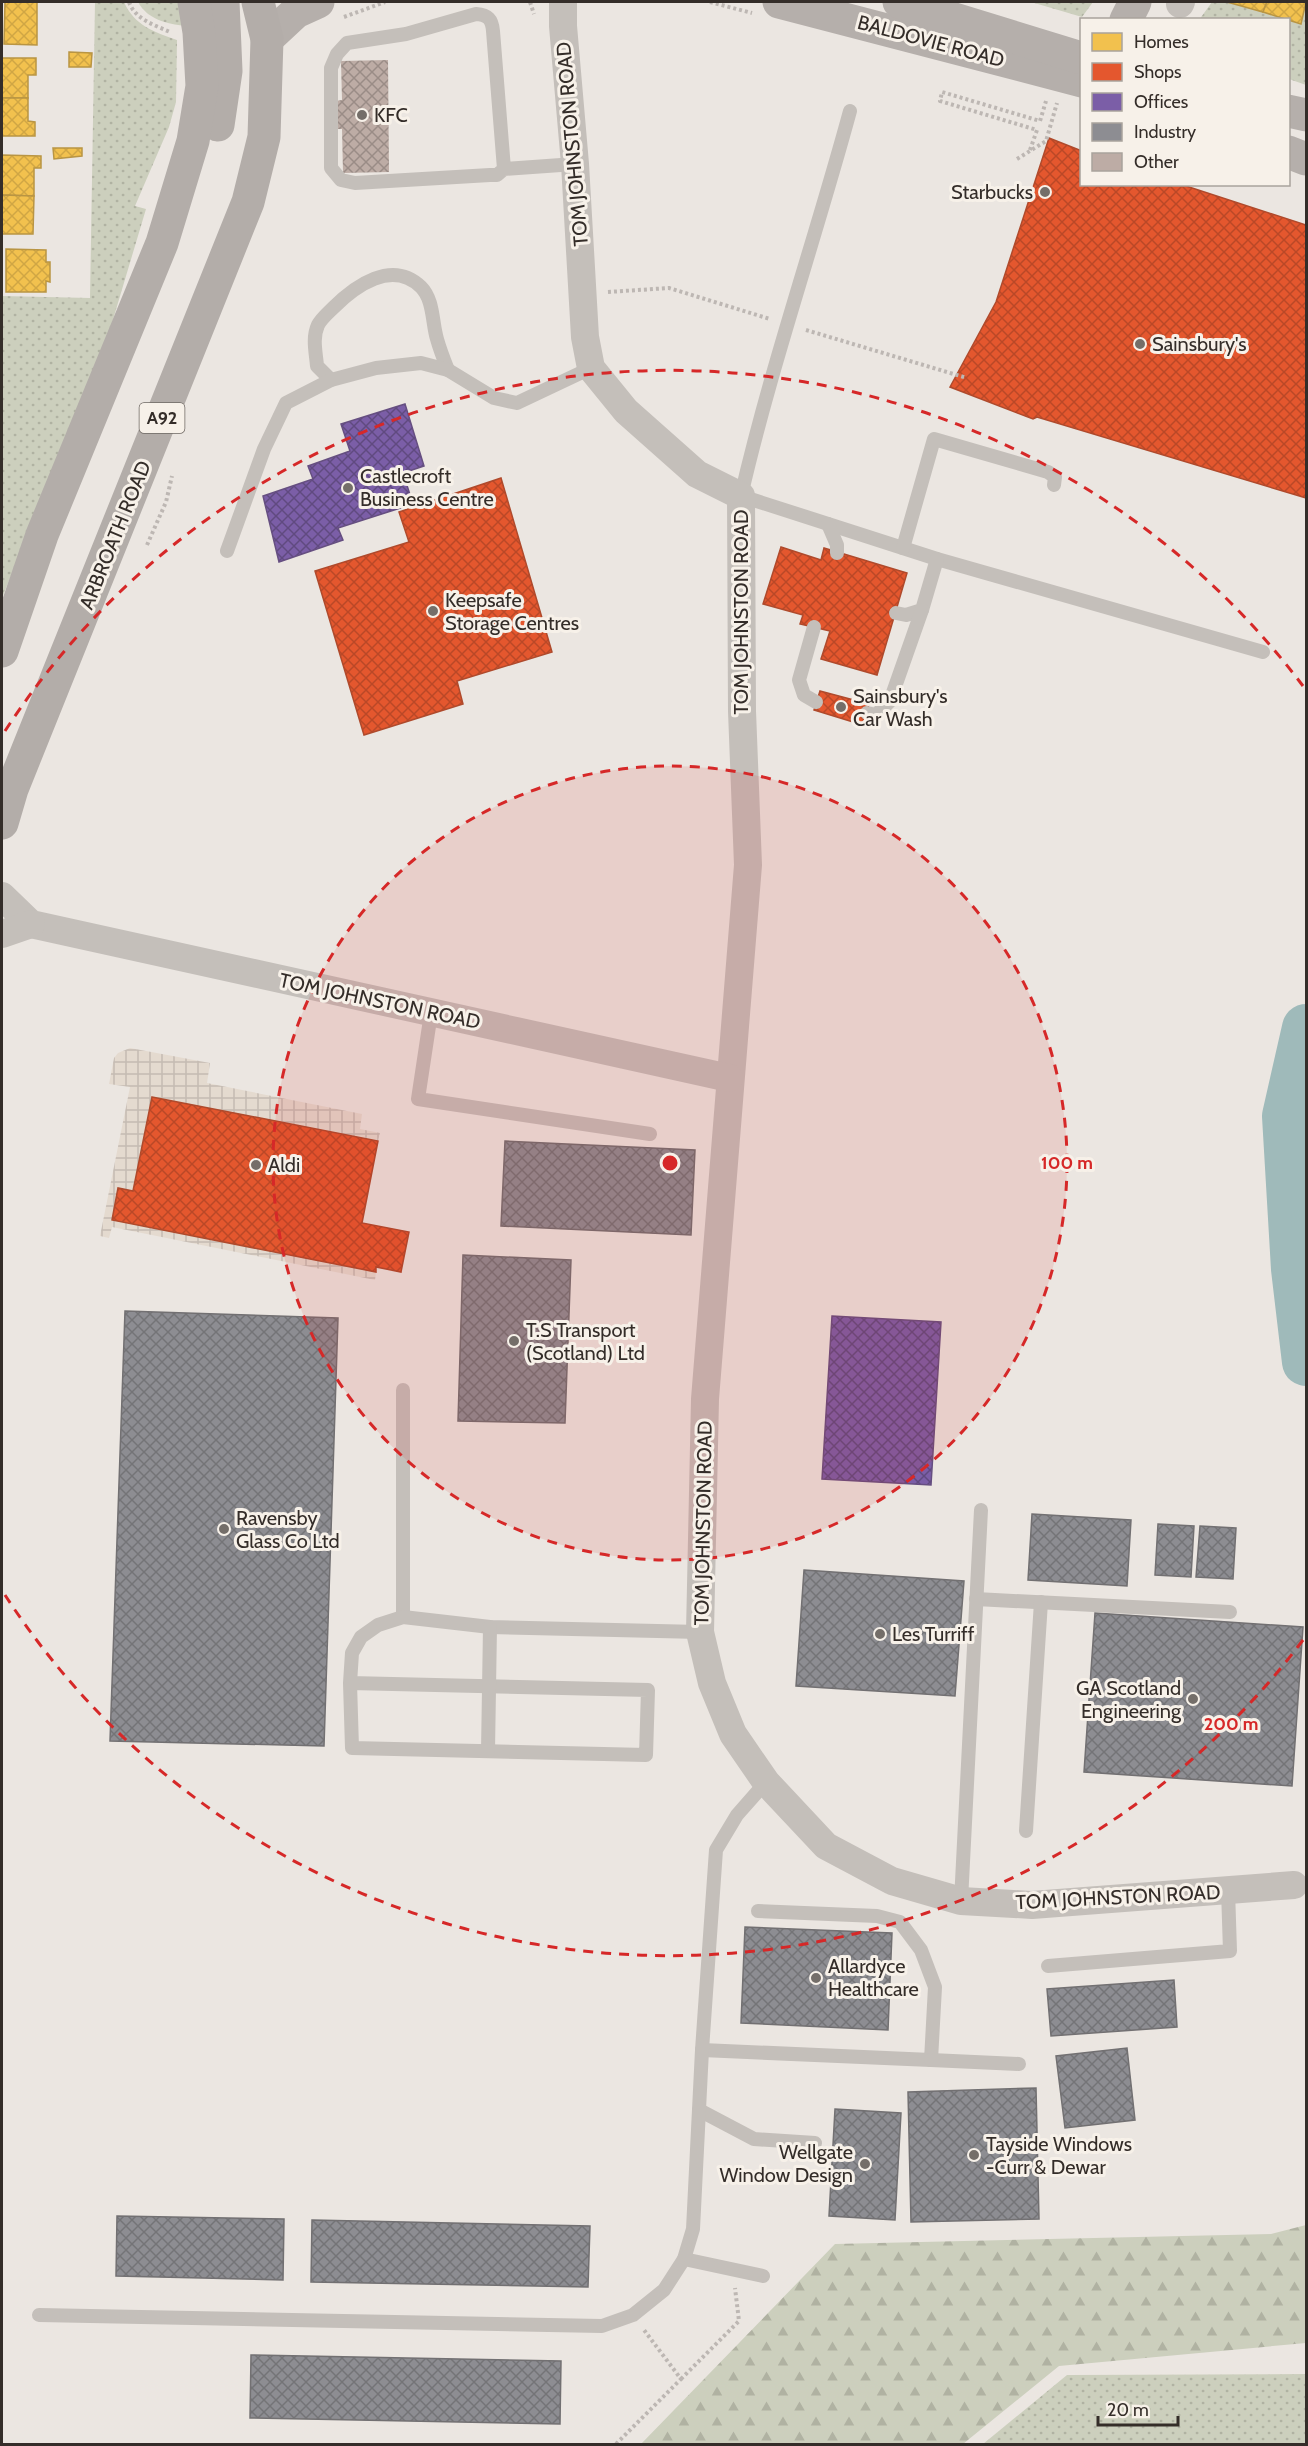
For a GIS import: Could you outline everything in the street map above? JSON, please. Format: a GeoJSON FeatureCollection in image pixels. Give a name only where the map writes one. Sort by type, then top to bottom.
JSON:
{"type":"FeatureCollection","features":[{"type":"Feature","properties":{"kind":"main road"},"geometry":{"type":"LineString","coordinates":[[2,651],[42,535],[162,243],[194,141],[202,86],[199,32],[194,2]]}},
{"type":"Feature","properties":{"kind":"main road"},"geometry":{"type":"LineString","coordinates":[[162,243],[201,177],[216,138],[226,71],[223,2]]}},
{"type":"Feature","properties":{"kind":"main road","name":"ARBROATH ROAD"},"geometry":{"type":"LineString","coordinates":[[2,824],[12,789],[248,202],[264,137],[267,39],[258,2]]}},
{"type":"Feature","properties":{"kind":"main road","name":"BALDOVIE ROAD"},"geometry":{"type":"LineString","coordinates":[[779,2],[1070,89]]}},
{"type":"Feature","properties":{"kind":"main road","name":"BALDOVIE ROAD"},"geometry":{"type":"LineString","coordinates":[[899,2],[1080,57]]}},
{"type":"Feature","properties":{"kind":"main road"},"geometry":{"type":"LineString","coordinates":[[1127,18],[1135,2]]}},
{"type":"Feature","properties":{"kind":"main road"},"geometry":{"type":"LineString","coordinates":[[267,39],[296,12],[331,10]]}},
{"type":"Feature","properties":{"kind":"main road"},"geometry":{"type":"LineString","coordinates":[[1290,112],[1306,116]]}},
{"type":"Feature","properties":{"kind":"main road"},"geometry":{"type":"LineString","coordinates":[[1290,153],[1306,159]]}},
{"type":"Feature","properties":{"kind":"street","name":"TOM JOHNSTON ROAD"},"geometry":{"type":"LineString","coordinates":[[563,2],[585,338],[591,368],[626,411],[697,474],[741,496],[742,711],[748,865],[729,1078],[705,1399],[700,1632],[712,1683],[733,1734],[766,1782],[826,1846],[892,1881],[961,1901],[1032,1905],[1294,1886]]}},
{"type":"Feature","properties":{"kind":"street"},"geometry":{"type":"LineString","coordinates":[[2,896],[31,924],[2,934]]}},
{"type":"Feature","properties":{"kind":"street","name":"TOM JOHNSTON ROAD"},"geometry":{"type":"LineString","coordinates":[[31,924],[729,1078]]}},
{"type":"Feature","properties":{"kind":"lane"},"geometry":{"type":"LineString","coordinates":[[504,169],[493,31],[491,21],[486,16],[476,14],[406,34],[347,43],[337,54],[330,68],[331,168],[341,180],[355,183],[497,175],[504,169],[575,164]]}},
{"type":"Feature","properties":{"kind":"lane"},"geometry":{"type":"LineString","coordinates":[[849,111],[816,232],[759,419],[741,496],[937,559],[1263,652]]}},
{"type":"Feature","properties":{"kind":"lane"},"geometry":{"type":"LineString","coordinates":[[331,381],[317,366],[315,334],[319,322],[342,299],[365,281],[382,275],[400,275],[413,280],[423,289],[432,309],[436,337],[448,370]]}},
{"type":"Feature","properties":{"kind":"lane"},"geometry":{"type":"LineString","coordinates":[[226,551],[264,448],[286,404],[331,381],[376,368],[421,363],[448,370],[494,398],[517,403],[591,368]]}},
{"type":"Feature","properties":{"kind":"lane"},"geometry":{"type":"LineString","coordinates":[[903,548],[934,439],[1048,472],[1055,477],[1054,485]]}},
{"type":"Feature","properties":{"kind":"lane"},"geometry":{"type":"LineString","coordinates":[[828,524],[837,545],[837,553]]}},
{"type":"Feature","properties":{"kind":"lane"},"geometry":{"type":"LineString","coordinates":[[867,713],[876,715],[890,701],[937,559]]}},
{"type":"Feature","properties":{"kind":"lane"},"geometry":{"type":"LineString","coordinates":[[896,613],[906,615],[922,610]]}},
{"type":"Feature","properties":{"kind":"lane"},"geometry":{"type":"LineString","coordinates":[[814,627],[798,680],[804,695],[816,702]]}},
{"type":"Feature","properties":{"kind":"lane"},"geometry":{"type":"LineString","coordinates":[[431,1012],[418,1099],[650,1134]]}},
{"type":"Feature","properties":{"kind":"lane"},"geometry":{"type":"LineString","coordinates":[[403,1390],[403,1617]]}},
{"type":"Feature","properties":{"kind":"lane"},"geometry":{"type":"LineString","coordinates":[[961,1901],[981,1509]]}},
{"type":"Feature","properties":{"kind":"lane"},"geometry":{"type":"LineString","coordinates":[[976,1599],[1230,1612]]}},
{"type":"Feature","properties":{"kind":"lane"},"geometry":{"type":"LineString","coordinates":[[1026,1831],[1041,1602]]}},
{"type":"Feature","properties":{"kind":"lane"},"geometry":{"type":"LineString","coordinates":[[350,1683],[489,1684],[648,1690],[646,1755],[352,1748],[350,1683],[352,1653],[361,1637],[378,1625],[403,1617],[490,1628],[700,1632]]}},
{"type":"Feature","properties":{"kind":"lane"},"geometry":{"type":"LineString","coordinates":[[488,1751],[490,1628]]}},
{"type":"Feature","properties":{"kind":"lane"},"geometry":{"type":"LineString","coordinates":[[39,2315],[602,2326],[633,2315],[664,2290],[684,2259],[693,2229],[702,2050],[716,1850],[737,1815],[766,1782]]}},
{"type":"Feature","properties":{"kind":"lane"},"geometry":{"type":"LineString","coordinates":[[1047,1966],[1230,1951],[1228,1890]]}},
{"type":"Feature","properties":{"kind":"lane"},"geometry":{"type":"LineString","coordinates":[[758,1911],[877,1916],[900,1922],[921,1950],[935,1987],[931,2060]]}},
{"type":"Feature","properties":{"kind":"lane"},"geometry":{"type":"LineString","coordinates":[[702,2050],[1019,2064]]}},
{"type":"Feature","properties":{"kind":"lane"},"geometry":{"type":"LineString","coordinates":[[699,2110],[754,2139],[815,2143]]}},
{"type":"Feature","properties":{"kind":"lane"},"geometry":{"type":"LineString","coordinates":[[684,2259],[763,2276]]}},
{"type":"Feature","properties":{"kind":"path"},"geometry":{"type":"LineString","coordinates":[[129,2],[131,8],[149,23],[179,35]]}},
{"type":"Feature","properties":{"kind":"path"},"geometry":{"type":"LineString","coordinates":[[331,10],[385,2]]}},
{"type":"Feature","properties":{"kind":"path"},"geometry":{"type":"LineString","coordinates":[[1017,159],[1046,141],[1070,89]]}},
{"type":"Feature","properties":{"kind":"path"},"geometry":{"type":"LineString","coordinates":[[1030,150],[1037,130],[940,101],[942,92],[1040,121],[1048,94]]}},
{"type":"Feature","properties":{"kind":"path"},"geometry":{"type":"LineString","coordinates":[[616,2445],[739,2321],[733,2270]]}},
{"type":"Feature","properties":{"kind":"path"},"geometry":{"type":"LineString","coordinates":[[633,2315],[681,2379]]}},
{"type":"Feature","properties":{"kind":"green space"},"geometry":{"type":"Polygon","coordinates":[[[95,2],[124,2],[139,22],[153,31],[177,40],[176,102],[169,127],[135,206],[146,209],[109,333],[2,598],[2,296],[90,298],[95,2]]]}},
{"type":"Feature","properties":{"kind":"green space"},"geometry":{"type":"Polygon","coordinates":[[[138,2],[179,2],[185,26],[152,17],[138,2]]]}},
{"type":"Feature","properties":{"kind":"green space"},"geometry":{"type":"Polygon","coordinates":[[[1031,2],[1093,2],[1082,17],[1031,2]]]}},
{"type":"Feature","properties":{"kind":"green space"},"geometry":{"type":"Polygon","coordinates":[[[1212,2],[1306,2],[1306,85],[1290,79],[1290,18],[1200,18],[1212,2]]]}},
{"type":"Feature","properties":{"kind":"green space"},"geometry":{"type":"Polygon","coordinates":[[[1306,2225],[1306,2343],[1059,2366],[963,2444],[641,2444],[835,2244],[1271,2234],[1306,2225]]]}},
{"type":"Feature","properties":{"kind":"green space"},"geometry":{"type":"Polygon","coordinates":[[[1306,2374],[1306,2444],[983,2444],[1067,2375],[1306,2374]]]}},
{"type":"Feature","properties":{"kind":"shaded area"},"geometry":{"type":"Polygon","coordinates":[[[130,1048],[210,1063],[207,1083],[362,1114],[360,1129],[380,1133],[378,1141],[152,1097],[133,1191],[376,1272],[375,1280],[112,1227],[109,1238],[100,1236],[130,1087],[109,1084],[114,1058],[118,1053],[130,1048]]]}},
{"type":"Feature","properties":{"kind":"building: Homes"},"geometry":{"type":"Polygon","coordinates":[[[5,2],[37,2],[37,45],[4,44],[5,2]]]}},
{"type":"Feature","properties":{"kind":"building: Homes"},"geometry":{"type":"Polygon","coordinates":[[[1227,2],[1267,2],[1263,12],[1227,2]]]}},
{"type":"Feature","properties":{"kind":"building: Homes"},"geometry":{"type":"Polygon","coordinates":[[[1267,2],[1306,2],[1301,24],[1290,21],[1290,18],[1263,12],[1267,2]]]}},
{"type":"Feature","properties":{"kind":"building: Homes"},"geometry":{"type":"Polygon","coordinates":[[[69,52],[92,53],[91,67],[69,67],[69,52]]]}},
{"type":"Feature","properties":{"kind":"building: Homes"},"geometry":{"type":"Polygon","coordinates":[[[2,58],[36,58],[36,75],[28,75],[28,98],[2,98],[2,58]]]}},
{"type":"Feature","properties":{"kind":"building: Homes"},"geometry":{"type":"Polygon","coordinates":[[[2,98],[28,98],[28,121],[35,122],[35,136],[2,136],[2,98]]]}},
{"type":"Feature","properties":{"kind":"building: Homes"},"geometry":{"type":"Polygon","coordinates":[[[53,148],[82,148],[82,156],[54,159],[53,148]]]}},
{"type":"Feature","properties":{"kind":"building: Homes"},"geometry":{"type":"Polygon","coordinates":[[[2,155],[41,156],[41,168],[34,168],[34,196],[2,195],[2,155]]]}},
{"type":"Feature","properties":{"kind":"building: Homes"},"geometry":{"type":"Polygon","coordinates":[[[2,195],[34,196],[33,234],[2,234],[2,195]]]}},
{"type":"Feature","properties":{"kind":"building: Homes"},"geometry":{"type":"Polygon","coordinates":[[[6,249],[46,250],[46,262],[50,262],[50,282],[46,281],[46,292],[6,292],[6,249]]]}},
{"type":"Feature","properties":{"kind":"building: Shops","name":"Sainsbury's"},"geometry":{"type":"Polygon","coordinates":[[[1049,138],[1080,150],[1080,186],[1186,186],[1306,225],[1306,498],[1037,417],[1033,419],[950,387],[996,302],[1049,138]]]}},
{"type":"Feature","properties":{"kind":"building: Shops","name":"Keepsafe Storage Centres"},"geometry":{"type":"Polygon","coordinates":[[[501,478],[552,652],[457,681],[463,704],[364,735],[315,571],[409,542],[399,512],[501,478]]]}},
{"type":"Feature","properties":{"kind":"building: Shops"},"geometry":{"type":"Polygon","coordinates":[[[781,547],[821,560],[824,548],[907,573],[877,675],[821,659],[830,631],[800,624],[803,615],[763,604],[781,547]]]}},
{"type":"Feature","properties":{"kind":"building: Shops","name":"Sainsbury's Car Wash"},"geometry":{"type":"Polygon","coordinates":[[[820,691],[869,704],[863,725],[814,710],[820,691]]]}},
{"type":"Feature","properties":{"kind":"building: Shops","name":"Aldi"},"geometry":{"type":"Polygon","coordinates":[[[152,1097],[378,1141],[362,1223],[409,1232],[401,1272],[376,1267],[376,1272],[112,1220],[118,1188],[133,1191],[152,1097]]]}},
{"type":"Feature","properties":{"kind":"building: Offices","name":"Castlecroft Business Centre"},"geometry":{"type":"Polygon","coordinates":[[[405,404],[424,466],[403,473],[413,504],[338,528],[343,540],[279,562],[263,496],[313,479],[308,466],[350,451],[341,424],[405,404]]]}},
{"type":"Feature","properties":{"kind":"building: Offices"},"geometry":{"type":"Polygon","coordinates":[[[832,1316],[941,1322],[931,1485],[822,1479],[832,1316]]]}},
{"type":"Feature","properties":{"kind":"building: Industry"},"geometry":{"type":"Polygon","coordinates":[[[505,1141],[695,1150],[691,1235],[501,1226],[505,1141]]]}},
{"type":"Feature","properties":{"kind":"building: Industry","name":"T.S Transport (Scotland) Ltd"},"geometry":{"type":"Polygon","coordinates":[[[463,1255],[571,1260],[565,1423],[458,1421],[463,1255]]]}},
{"type":"Feature","properties":{"kind":"building: Industry","name":"Ravensby Glass Co Ltd"},"geometry":{"type":"Polygon","coordinates":[[[125,1311],[338,1318],[324,1746],[110,1741],[125,1311]]]}},
{"type":"Feature","properties":{"kind":"building: Industry"},"geometry":{"type":"Polygon","coordinates":[[[1032,1514],[1131,1520],[1127,1586],[1028,1580],[1032,1514]]]}},
{"type":"Feature","properties":{"kind":"building: Industry"},"geometry":{"type":"Polygon","coordinates":[[[1158,1524],[1194,1526],[1191,1577],[1155,1575],[1158,1524]]]}},
{"type":"Feature","properties":{"kind":"building: Industry"},"geometry":{"type":"Polygon","coordinates":[[[1200,1526],[1236,1528],[1233,1579],[1196,1577],[1200,1526]]]}},
{"type":"Feature","properties":{"kind":"building: Industry","name":"Les Turriff"},"geometry":{"type":"Polygon","coordinates":[[[804,1570],[964,1581],[955,1696],[796,1686],[804,1570]]]}},
{"type":"Feature","properties":{"kind":"building: Industry","name":"GA Scotland Engineering"},"geometry":{"type":"Polygon","coordinates":[[[1095,1613],[1303,1627],[1292,1786],[1084,1772],[1095,1613]]]}},
{"type":"Feature","properties":{"kind":"building: Industry","name":"Allardyce Healthcare"},"geometry":{"type":"Polygon","coordinates":[[[745,1927],[892,1933],[888,2030],[741,2023],[745,1927]]]}},
{"type":"Feature","properties":{"kind":"building: Industry"},"geometry":{"type":"Polygon","coordinates":[[[1174,1980],[1177,2027],[1051,2036],[1047,1989],[1174,1980]]]}},
{"type":"Feature","properties":{"kind":"building: Industry"},"geometry":{"type":"Polygon","coordinates":[[[1127,2048],[1135,2120],[1065,2128],[1056,2056],[1127,2048]]]}},
{"type":"Feature","properties":{"kind":"building: Industry","name":"Tayside Windows -Curr & Dewar"},"geometry":{"type":"Polygon","coordinates":[[[1036,2088],[1039,2219],[911,2222],[908,2092],[1036,2088]]]}},
{"type":"Feature","properties":{"kind":"building: Industry","name":"Wellgate Window Design"},"geometry":{"type":"Polygon","coordinates":[[[835,2109],[901,2113],[895,2220],[829,2216],[835,2109]]]}},
{"type":"Feature","properties":{"kind":"building: Industry"},"geometry":{"type":"Polygon","coordinates":[[[117,2216],[284,2219],[283,2280],[116,2276],[117,2216]]]}},
{"type":"Feature","properties":{"kind":"building: Industry"},"geometry":{"type":"Polygon","coordinates":[[[312,2220],[590,2226],[588,2287],[311,2282],[312,2220]]]}},
{"type":"Feature","properties":{"kind":"building: Industry"},"geometry":{"type":"Polygon","coordinates":[[[251,2355],[561,2361],[560,2424],[250,2418],[251,2355]]]}},
{"type":"Feature","properties":{"kind":"building: Other","name":"KFC"},"geometry":{"type":"Polygon","coordinates":[[[388,60],[389,172],[343,173],[342,129],[336,129],[335,101],[342,100],[341,61],[388,60]]]}},
{"type":"Feature","properties":{"kind":"waterway"},"geometry":{"type":"LineString","coordinates":[[1306,1028],[1286,1116],[1295,1269],[1306,1362]]}},
{"type":"Feature","properties":{"kind":"place","name":"KFC"},"geometry":{"type":"Point","coordinates":[362,115]}},
{"type":"Feature","properties":{"kind":"place","name":"Starbucks"},"geometry":{"type":"Point","coordinates":[1045,192]}},
{"type":"Feature","properties":{"kind":"place","name":"Sainsbury's"},"geometry":{"type":"Point","coordinates":[1140,344]}},
{"type":"Feature","properties":{"kind":"place","name":"Castlecroft Business Centre"},"geometry":{"type":"Point","coordinates":[348,488]}},
{"type":"Feature","properties":{"kind":"place","name":"Keepsafe Storage Centres"},"geometry":{"type":"Point","coordinates":[433,611]}},
{"type":"Feature","properties":{"kind":"place","name":"Sainsbury's Car Wash"},"geometry":{"type":"Point","coordinates":[841,707]}},
{"type":"Feature","properties":{"kind":"place","name":"Aldi"},"geometry":{"type":"Point","coordinates":[256,1165]}},
{"type":"Feature","properties":{"kind":"place","name":"T.S Transport (Scotland) Ltd"},"geometry":{"type":"Point","coordinates":[514,1341]}},
{"type":"Feature","properties":{"kind":"place","name":"Ravensby Glass Co Ltd"},"geometry":{"type":"Point","coordinates":[224,1529]}},
{"type":"Feature","properties":{"kind":"place","name":"Les Turriff"},"geometry":{"type":"Point","coordinates":[880,1634]}},
{"type":"Feature","properties":{"kind":"place","name":"GA Scotland Engineering"},"geometry":{"type":"Point","coordinates":[1193,1699]}},
{"type":"Feature","properties":{"kind":"place","name":"Allardyce Healthcare"},"geometry":{"type":"Point","coordinates":[816,1978]}},
{"type":"Feature","properties":{"kind":"place","name":"Tayside Windows -Curr & Dewar"},"geometry":{"type":"Point","coordinates":[974,2155]}},
{"type":"Feature","properties":{"kind":"place","name":"Wellgate Window Design"},"geometry":{"type":"Point","coordinates":[865,2164]}}]}
